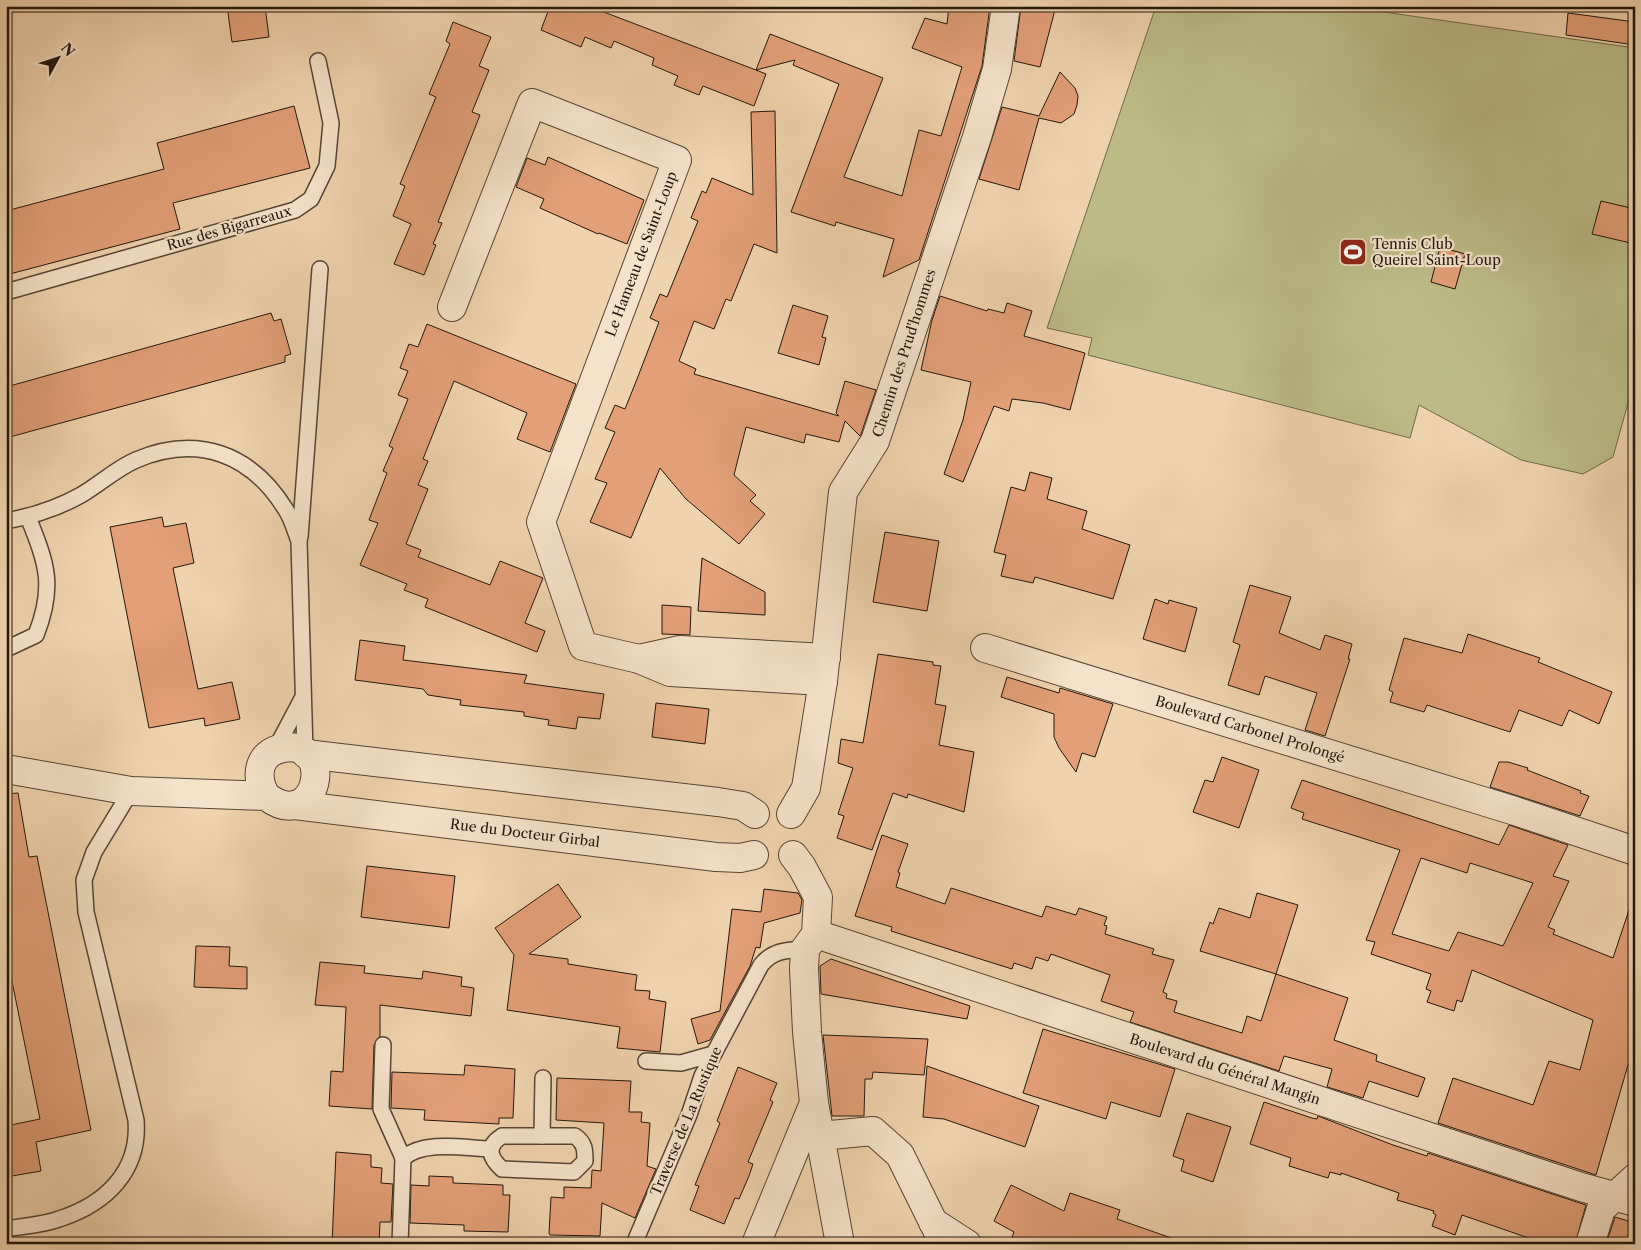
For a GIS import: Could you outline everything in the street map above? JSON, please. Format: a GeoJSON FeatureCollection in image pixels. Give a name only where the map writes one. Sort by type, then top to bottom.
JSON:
{"type":"FeatureCollection","features":[{"type":"Feature","properties":{"kind":"street","name":"Chemin des Prud'hommes"},"geometry":{"type":"LineString","coordinates":[[791,814],[806,788],[824,670],[843,492],[875,441],[977,137],[997,69],[1006,6]]}},
{"type":"Feature","properties":{"kind":"street","name":"Le Hameau de Saint-Loup"},"geometry":{"type":"LineString","coordinates":[[452,307],[532,103],[676,160],[540,522],[583,646],[639,659],[670,672],[824,670]]}},
{"type":"Feature","properties":{"kind":"street","name":"Boulevard Carbonel Prolongé"},"geometry":{"type":"LineString","coordinates":[[985,648],[1515,811],[1635,851]]}},
{"type":"Feature","properties":{"kind":"street","name":"Rue du Docteur Girbal"},"geometry":{"type":"LineString","coordinates":[[190,793],[267,760],[290,747],[305,753],[718,802],[743,806],[755,814]]}},
{"type":"Feature","properties":{"kind":"street"},"geometry":{"type":"LineString","coordinates":[[294,805],[309,797],[316,783],[316,767],[305,753]]}},
{"type":"Feature","properties":{"kind":"street"},"geometry":{"type":"LineString","coordinates":[[266,796],[259,784],[267,760]]}},
{"type":"Feature","properties":{"kind":"street","name":"Rue du Docteur Girbal"},"geometry":{"type":"LineString","coordinates":[[6,769],[131,791],[266,796],[274,803],[284,806],[294,805],[716,857],[740,858],[754,855],[769,862],[786,860],[792,855]]}},
{"type":"Feature","properties":{"kind":"street"},"geometry":{"type":"LineString","coordinates":[[754,855],[747,842],[747,827],[755,814],[773,808],[791,814],[797,821],[800,839],[792,855],[806,873],[818,897],[804,969],[807,1032],[814,1103],[840,1244]]}},
{"type":"Feature","properties":{"kind":"street","name":"Boulevard du Général Mangin"},"geometry":{"type":"LineString","coordinates":[[810,941],[1580,1186],[1629,1192]]}},
{"type":"Feature","properties":{"kind":"street"},"geometry":{"type":"LineString","coordinates":[[756,1244],[814,1103]]}},
{"type":"Feature","properties":{"kind":"street"},"geometry":{"type":"LineString","coordinates":[[820,1136],[873,1131],[900,1155],[939,1233],[967,1244]]}},
{"type":"Feature","properties":{"kind":"street"},"geometry":{"type":"LineString","coordinates":[[1590,1244],[1601,1209],[1629,1192]]}},
{"type":"Feature","properties":{"kind":"lane","name":"Rue des Bigarreaux"},"geometry":{"type":"LineString","coordinates":[[6,292],[295,210],[312,199],[327,166],[332,122],[318,61]]}},
{"type":"Feature","properties":{"kind":"lane"},"geometry":{"type":"LineString","coordinates":[[305,753],[300,541],[320,268]]}},
{"type":"Feature","properties":{"kind":"lane"},"geometry":{"type":"LineString","coordinates":[[6,521],[28,517],[81,495],[134,461],[180,448],[212,449],[234,459],[256,473],[286,510],[300,541]]}},
{"type":"Feature","properties":{"kind":"lane"},"geometry":{"type":"LineString","coordinates":[[6,649],[36,635],[44,614],[49,580],[41,548],[28,517]]}},
{"type":"Feature","properties":{"kind":"lane"},"geometry":{"type":"LineString","coordinates":[[267,760],[303,696]]}},
{"type":"Feature","properties":{"kind":"lane"},"geometry":{"type":"LineString","coordinates":[[6,1229],[58,1220],[88,1207],[110,1191],[130,1165],[138,1138],[136,1120],[86,912],[84,880],[94,852],[131,791]]}},
{"type":"Feature","properties":{"kind":"lane","name":"Traverse de La Rustique"},"geometry":{"type":"LineString","coordinates":[[634,1244],[713,1054],[761,965],[768,956],[810,941]]}},
{"type":"Feature","properties":{"kind":"lane"},"geometry":{"type":"LineString","coordinates":[[383,1045],[381,1109],[403,1158],[400,1194],[400,1244]]}},
{"type":"Feature","properties":{"kind":"lane"},"geometry":{"type":"LineString","coordinates":[[646,1061],[681,1063],[713,1054]]}},
{"type":"Feature","properties":{"kind":"lane"},"geometry":{"type":"LineString","coordinates":[[542,1136],[543,1078]]}},
{"type":"Feature","properties":{"kind":"lane"},"geometry":{"type":"LineString","coordinates":[[502,1136],[575,1136],[582,1141],[585,1161],[574,1172],[502,1170],[492,1160],[490,1149],[494,1142],[502,1136]]}},
{"type":"Feature","properties":{"kind":"lane"},"geometry":{"type":"LineString","coordinates":[[403,1158],[409,1152],[432,1147],[490,1149]]}},
{"type":"Feature","properties":{"kind":"shaded area","name":"Tennis Club Queirel Saint-Loup"},"geometry":{"type":"Polygon","coordinates":[[[1156,6],[1342,6],[1635,48],[1635,397],[1630,396],[1613,457],[1583,474],[1521,460],[1419,405],[1410,438],[1088,355],[1092,338],[1047,328],[1156,6]]]}},
{"type":"Feature","properties":{"kind":"building"},"geometry":{"type":"Polygon","coordinates":[[[227,6],[265,6],[269,37],[232,42],[227,6]]]}},
{"type":"Feature","properties":{"kind":"building"},"geometry":{"type":"Polygon","coordinates":[[[550,6],[588,6],[766,74],[754,106],[703,86],[699,95],[674,85],[678,76],[652,65],[654,58],[614,41],[611,48],[585,37],[581,47],[541,30],[550,6]]]}},
{"type":"Feature","properties":{"kind":"building"},"geometry":{"type":"Polygon","coordinates":[[[949,6],[990,6],[982,66],[919,260],[883,277],[894,239],[836,222],[835,226],[791,212],[839,84],[793,65],[795,60],[756,70],[770,34],[883,78],[844,177],[902,196],[919,130],[941,136],[962,67],[912,48],[925,18],[947,24],[949,6]]]}},
{"type":"Feature","properties":{"kind":"building"},"geometry":{"type":"Polygon","coordinates":[[[1021,6],[1056,6],[1040,67],[1014,61],[1021,6]]]}},
{"type":"Feature","properties":{"kind":"building"},"geometry":{"type":"Polygon","coordinates":[[[1568,13],[1635,22],[1635,45],[1566,35],[1568,13]]]}},
{"type":"Feature","properties":{"kind":"building"},"geometry":{"type":"Polygon","coordinates":[[[453,22],[491,37],[479,66],[489,70],[472,112],[480,115],[438,222],[442,223],[433,244],[436,245],[424,275],[394,264],[411,224],[393,216],[405,186],[400,184],[436,97],[429,94],[450,44],[446,41],[453,22]]]}},
{"type":"Feature","properties":{"kind":"building"},"geometry":{"type":"Polygon","coordinates":[[[1060,72],[1075,88],[1078,96],[1074,114],[1061,123],[1039,118],[1019,190],[979,179],[1002,107],[1039,116],[1060,72]]]}},
{"type":"Feature","properties":{"kind":"building"},"geometry":{"type":"Polygon","coordinates":[[[294,106],[310,168],[173,203],[180,229],[6,275],[6,211],[164,169],[157,143],[294,106]]]}},
{"type":"Feature","properties":{"kind":"building"},"geometry":{"type":"Polygon","coordinates":[[[775,111],[777,253],[754,244],[731,301],[726,299],[714,329],[694,321],[679,361],[696,369],[694,374],[839,416],[836,413],[845,381],[876,390],[861,434],[860,436],[845,421],[839,442],[806,434],[804,443],[746,427],[734,475],[756,495],[750,501],[765,514],[739,544],[686,499],[660,468],[631,538],[590,522],[607,483],[595,479],[615,432],[605,428],[615,405],[625,409],[659,322],[650,318],[660,294],[667,297],[698,221],[691,218],[702,191],[706,193],[712,178],[753,195],[751,112],[775,111]]]}},
{"type":"Feature","properties":{"kind":"building"},"geometry":{"type":"Polygon","coordinates":[[[548,157],[644,200],[627,244],[598,234],[540,208],[544,199],[516,187],[527,158],[545,165],[548,157]]]}},
{"type":"Feature","properties":{"kind":"building"},"geometry":{"type":"Polygon","coordinates":[[[1601,201],[1635,209],[1635,244],[1592,234],[1601,201]]]}},
{"type":"Feature","properties":{"kind":"building"},"geometry":{"type":"Polygon","coordinates":[[[1440,247],[1465,254],[1455,289],[1431,282],[1440,247]]]}},
{"type":"Feature","properties":{"kind":"building"},"geometry":{"type":"Polygon","coordinates":[[[940,296],[987,311],[988,309],[1004,313],[1007,303],[1032,311],[1024,336],[1085,353],[1070,410],[1043,403],[1012,399],[1009,411],[994,406],[963,482],[944,474],[963,420],[971,382],[921,370],[932,320],[940,296]]]}},
{"type":"Feature","properties":{"kind":"building"},"geometry":{"type":"Polygon","coordinates":[[[793,305],[828,316],[822,337],[826,338],[819,365],[778,353],[793,305]]]}},
{"type":"Feature","properties":{"kind":"building"},"geometry":{"type":"Polygon","coordinates":[[[271,313],[274,321],[281,319],[291,354],[285,356],[285,362],[6,438],[6,387],[271,313]]]}},
{"type":"Feature","properties":{"kind":"building"},"geometry":{"type":"Polygon","coordinates":[[[427,324],[576,384],[550,452],[517,439],[527,413],[454,381],[423,459],[428,461],[418,485],[428,489],[406,544],[421,550],[418,557],[490,585],[500,561],[543,578],[525,623],[545,631],[537,652],[425,607],[428,599],[404,590],[407,584],[360,565],[378,523],[369,520],[387,473],[383,471],[393,448],[389,446],[408,399],[398,395],[408,371],[400,368],[409,344],[418,347],[427,324]]]}},
{"type":"Feature","properties":{"kind":"building"},"geometry":{"type":"Polygon","coordinates":[[[1030,472],[1052,478],[1047,499],[1087,511],[1082,529],[1130,545],[1113,599],[1035,577],[1033,583],[1001,576],[1006,555],[994,552],[1011,487],[1025,491],[1030,472]]]}},
{"type":"Feature","properties":{"kind":"building"},"geometry":{"type":"Polygon","coordinates":[[[162,517],[164,527],[186,523],[194,563],[173,568],[198,689],[232,682],[240,719],[205,726],[204,718],[149,728],[110,527],[162,517]]]}},
{"type":"Feature","properties":{"kind":"building"},"geometry":{"type":"Polygon","coordinates":[[[885,532],[939,541],[927,611],[873,602],[885,532]]]}},
{"type":"Feature","properties":{"kind":"building"},"geometry":{"type":"Polygon","coordinates":[[[702,558],[765,592],[765,615],[698,611],[702,558]]]}},
{"type":"Feature","properties":{"kind":"building"},"geometry":{"type":"Polygon","coordinates":[[[1250,585],[1291,597],[1279,633],[1320,650],[1325,635],[1352,644],[1348,659],[1350,659],[1325,736],[1305,730],[1317,693],[1265,676],[1259,695],[1228,685],[1240,645],[1233,642],[1250,585]]]}},
{"type":"Feature","properties":{"kind":"building"},"geometry":{"type":"Polygon","coordinates":[[[1155,599],[1168,604],[1169,600],[1197,608],[1185,652],[1143,639],[1155,599]]]}},
{"type":"Feature","properties":{"kind":"building"},"geometry":{"type":"Polygon","coordinates":[[[662,605],[691,607],[690,635],[662,634],[662,605]]]}},
{"type":"Feature","properties":{"kind":"building"},"geometry":{"type":"Polygon","coordinates":[[[1468,634],[1540,658],[1538,662],[1612,692],[1599,724],[1569,710],[1562,726],[1519,710],[1510,732],[1427,705],[1424,712],[1390,702],[1393,692],[1389,690],[1404,638],[1462,653],[1468,634]]]}},
{"type":"Feature","properties":{"kind":"building"},"geometry":{"type":"Polygon","coordinates":[[[360,640],[405,646],[403,660],[527,675],[524,683],[604,694],[600,719],[578,717],[576,729],[548,725],[549,720],[524,716],[524,712],[460,705],[461,700],[428,695],[423,689],[355,680],[360,640]]]}},
{"type":"Feature","properties":{"kind":"building"},"geometry":{"type":"Polygon","coordinates":[[[878,654],[933,662],[933,665],[941,666],[935,704],[946,706],[939,745],[974,752],[964,812],[908,794],[907,798],[893,793],[872,850],[837,838],[844,816],[838,814],[853,768],[838,763],[841,739],[863,743],[878,654]]]}},
{"type":"Feature","properties":{"kind":"building"},"geometry":{"type":"Polygon","coordinates":[[[1007,677],[1059,693],[1060,688],[1113,704],[1095,757],[1082,753],[1076,772],[1059,748],[1054,737],[1054,714],[1001,697],[1007,677]]]}},
{"type":"Feature","properties":{"kind":"building"},"geometry":{"type":"Polygon","coordinates":[[[656,703],[709,709],[705,744],[652,737],[656,703]]]}},
{"type":"Feature","properties":{"kind":"building"},"geometry":{"type":"Polygon","coordinates":[[[1222,757],[1259,770],[1239,828],[1193,812],[1205,780],[1213,782],[1222,757]]]}},
{"type":"Feature","properties":{"kind":"building"},"geometry":{"type":"Polygon","coordinates":[[[1499,762],[1508,762],[1528,768],[1527,770],[1581,791],[1580,793],[1589,796],[1580,816],[1490,787],[1499,762]]]}},
{"type":"Feature","properties":{"kind":"building"},"geometry":{"type":"Polygon","coordinates":[[[1302,780],[1499,845],[1509,825],[1568,845],[1553,876],[1569,881],[1548,927],[1555,930],[1553,934],[1613,958],[1630,907],[1635,907],[1635,1067],[1628,1065],[1596,1175],[1438,1123],[1453,1078],[1533,1105],[1549,1061],[1580,1070],[1593,1020],[1472,970],[1462,1002],[1457,1000],[1454,1011],[1427,1002],[1431,991],[1426,989],[1431,974],[1371,954],[1375,942],[1366,940],[1400,850],[1302,819],[1304,813],[1291,808],[1302,780]],[[1421,858],[1392,934],[1449,951],[1458,932],[1503,946],[1533,883],[1470,863],[1467,873],[1421,858]]]}},
{"type":"Feature","properties":{"kind":"building"},"geometry":{"type":"Polygon","coordinates":[[[18,793],[29,857],[37,856],[91,1130],[36,1142],[41,1171],[6,1177],[6,1126],[40,1119],[6,952],[6,794],[18,793]]]}},
{"type":"Feature","properties":{"kind":"building"},"geometry":{"type":"Polygon","coordinates":[[[882,835],[908,844],[898,872],[900,873],[896,887],[945,904],[951,888],[1042,917],[1046,906],[1076,915],[1079,908],[1107,917],[1104,925],[1107,926],[1105,934],[1154,949],[1152,954],[1174,960],[1163,992],[1167,994],[1166,998],[1177,1001],[1174,1012],[1242,1033],[1247,1016],[1261,1021],[1276,974],[1348,998],[1334,1040],[1377,1055],[1376,1061],[1425,1078],[1418,1097],[1369,1081],[1363,1098],[1327,1087],[1332,1069],[1284,1056],[1279,1071],[1130,1022],[1134,1012],[1101,1001],[1110,975],[1051,954],[1048,961],[1036,957],[1032,969],[1014,963],[1012,969],[891,931],[892,927],[855,916],[882,835]]]}},
{"type":"Feature","properties":{"kind":"building"},"geometry":{"type":"Polygon","coordinates":[[[367,866],[455,876],[449,928],[361,917],[367,866]]]}},
{"type":"Feature","properties":{"kind":"building"},"geometry":{"type":"Polygon","coordinates":[[[558,884],[581,917],[529,954],[568,959],[568,964],[637,975],[635,990],[650,991],[649,999],[666,1002],[660,1052],[617,1048],[620,1027],[507,1010],[514,955],[495,928],[558,884]]]}},
{"type":"Feature","properties":{"kind":"building"},"geometry":{"type":"Polygon","coordinates":[[[764,889],[798,893],[802,900],[800,913],[764,923],[760,948],[756,947],[750,966],[710,1040],[698,1044],[691,1019],[720,1011],[732,909],[761,912],[764,889]]]}},
{"type":"Feature","properties":{"kind":"building"},"geometry":{"type":"Polygon","coordinates":[[[1257,893],[1298,905],[1276,974],[1200,951],[1210,922],[1213,924],[1219,908],[1250,918],[1257,893]]]}},
{"type":"Feature","properties":{"kind":"building"},"geometry":{"type":"Polygon","coordinates":[[[196,946],[230,947],[229,966],[247,967],[247,989],[194,987],[196,946]]]}},
{"type":"Feature","properties":{"kind":"building"},"geometry":{"type":"Polygon","coordinates":[[[831,959],[970,1006],[967,1019],[821,994],[820,966],[831,959]]]}},
{"type":"Feature","properties":{"kind":"building"},"geometry":{"type":"Polygon","coordinates":[[[320,962],[365,966],[364,973],[422,979],[423,971],[462,977],[461,986],[474,988],[471,1016],[380,1005],[380,1036],[374,1045],[372,1109],[329,1106],[331,1071],[343,1072],[346,1007],[315,1005],[320,962]]]}},
{"type":"Feature","properties":{"kind":"building"},"geometry":{"type":"Polygon","coordinates":[[[1043,1029],[1175,1069],[1160,1117],[1111,1102],[1106,1119],[1023,1093],[1043,1029]]]}},
{"type":"Feature","properties":{"kind":"building"},"geometry":{"type":"Polygon","coordinates":[[[823,1035],[928,1039],[924,1075],[873,1072],[872,1079],[865,1079],[864,1116],[832,1116],[823,1035]]]}},
{"type":"Feature","properties":{"kind":"building"},"geometry":{"type":"Polygon","coordinates":[[[465,1065],[515,1069],[513,1118],[499,1118],[499,1124],[424,1120],[425,1110],[391,1108],[392,1072],[464,1075],[465,1065]]]}},
{"type":"Feature","properties":{"kind":"building"},"geometry":{"type":"Polygon","coordinates":[[[927,1066],[1039,1106],[1025,1147],[944,1119],[923,1117],[927,1066]]]}},
{"type":"Feature","properties":{"kind":"building"},"geometry":{"type":"Polygon","coordinates":[[[738,1067],[777,1083],[770,1100],[773,1102],[748,1162],[753,1164],[749,1176],[739,1199],[735,1198],[724,1224],[690,1210],[699,1186],[695,1185],[720,1123],[717,1121],[738,1067]]]}},
{"type":"Feature","properties":{"kind":"building"},"geometry":{"type":"Polygon","coordinates":[[[557,1078],[631,1081],[629,1112],[642,1112],[641,1122],[650,1123],[647,1166],[656,1169],[635,1218],[602,1203],[600,1236],[550,1235],[549,1233],[551,1197],[564,1198],[564,1187],[591,1188],[592,1170],[601,1171],[604,1123],[556,1120],[557,1078]]]}},
{"type":"Feature","properties":{"kind":"building"},"geometry":{"type":"Polygon","coordinates":[[[1264,1102],[1312,1118],[1317,1119],[1318,1116],[1393,1145],[1427,1156],[1428,1153],[1586,1205],[1575,1244],[1546,1244],[1462,1215],[1455,1235],[1432,1226],[1436,1215],[1433,1213],[1434,1211],[1397,1200],[1399,1193],[1341,1173],[1341,1175],[1330,1172],[1328,1178],[1289,1166],[1291,1158],[1250,1144],[1264,1102]]]}},
{"type":"Feature","properties":{"kind":"building"},"geometry":{"type":"Polygon","coordinates":[[[1187,1113],[1231,1127],[1213,1182],[1181,1171],[1184,1160],[1173,1156],[1187,1113]]]}},
{"type":"Feature","properties":{"kind":"building"},"geometry":{"type":"Polygon","coordinates":[[[336,1152],[371,1155],[371,1167],[382,1168],[381,1183],[393,1184],[391,1222],[380,1222],[379,1243],[332,1244],[336,1152]]]}},
{"type":"Feature","properties":{"kind":"building"},"geometry":{"type":"Polygon","coordinates":[[[429,1176],[453,1177],[453,1183],[503,1185],[503,1195],[510,1195],[508,1232],[464,1231],[464,1225],[410,1223],[411,1185],[429,1186],[429,1176]]]}},
{"type":"Feature","properties":{"kind":"building"},"geometry":{"type":"Polygon","coordinates":[[[1011,1185],[1064,1211],[1070,1193],[1120,1210],[1117,1219],[1177,1240],[1177,1244],[1025,1244],[1012,1237],[1014,1232],[994,1221],[1011,1185]]]}},
{"type":"Feature","properties":{"kind":"building"},"geometry":{"type":"Polygon","coordinates":[[[1615,1217],[1635,1223],[1635,1244],[1606,1244],[1615,1217]]]}},
{"type":"Feature","properties":{"kind":"place","name":"Tennis Club Queirel Saint-Loup"},"geometry":{"type":"Point","coordinates":[1353,252]}}]}
